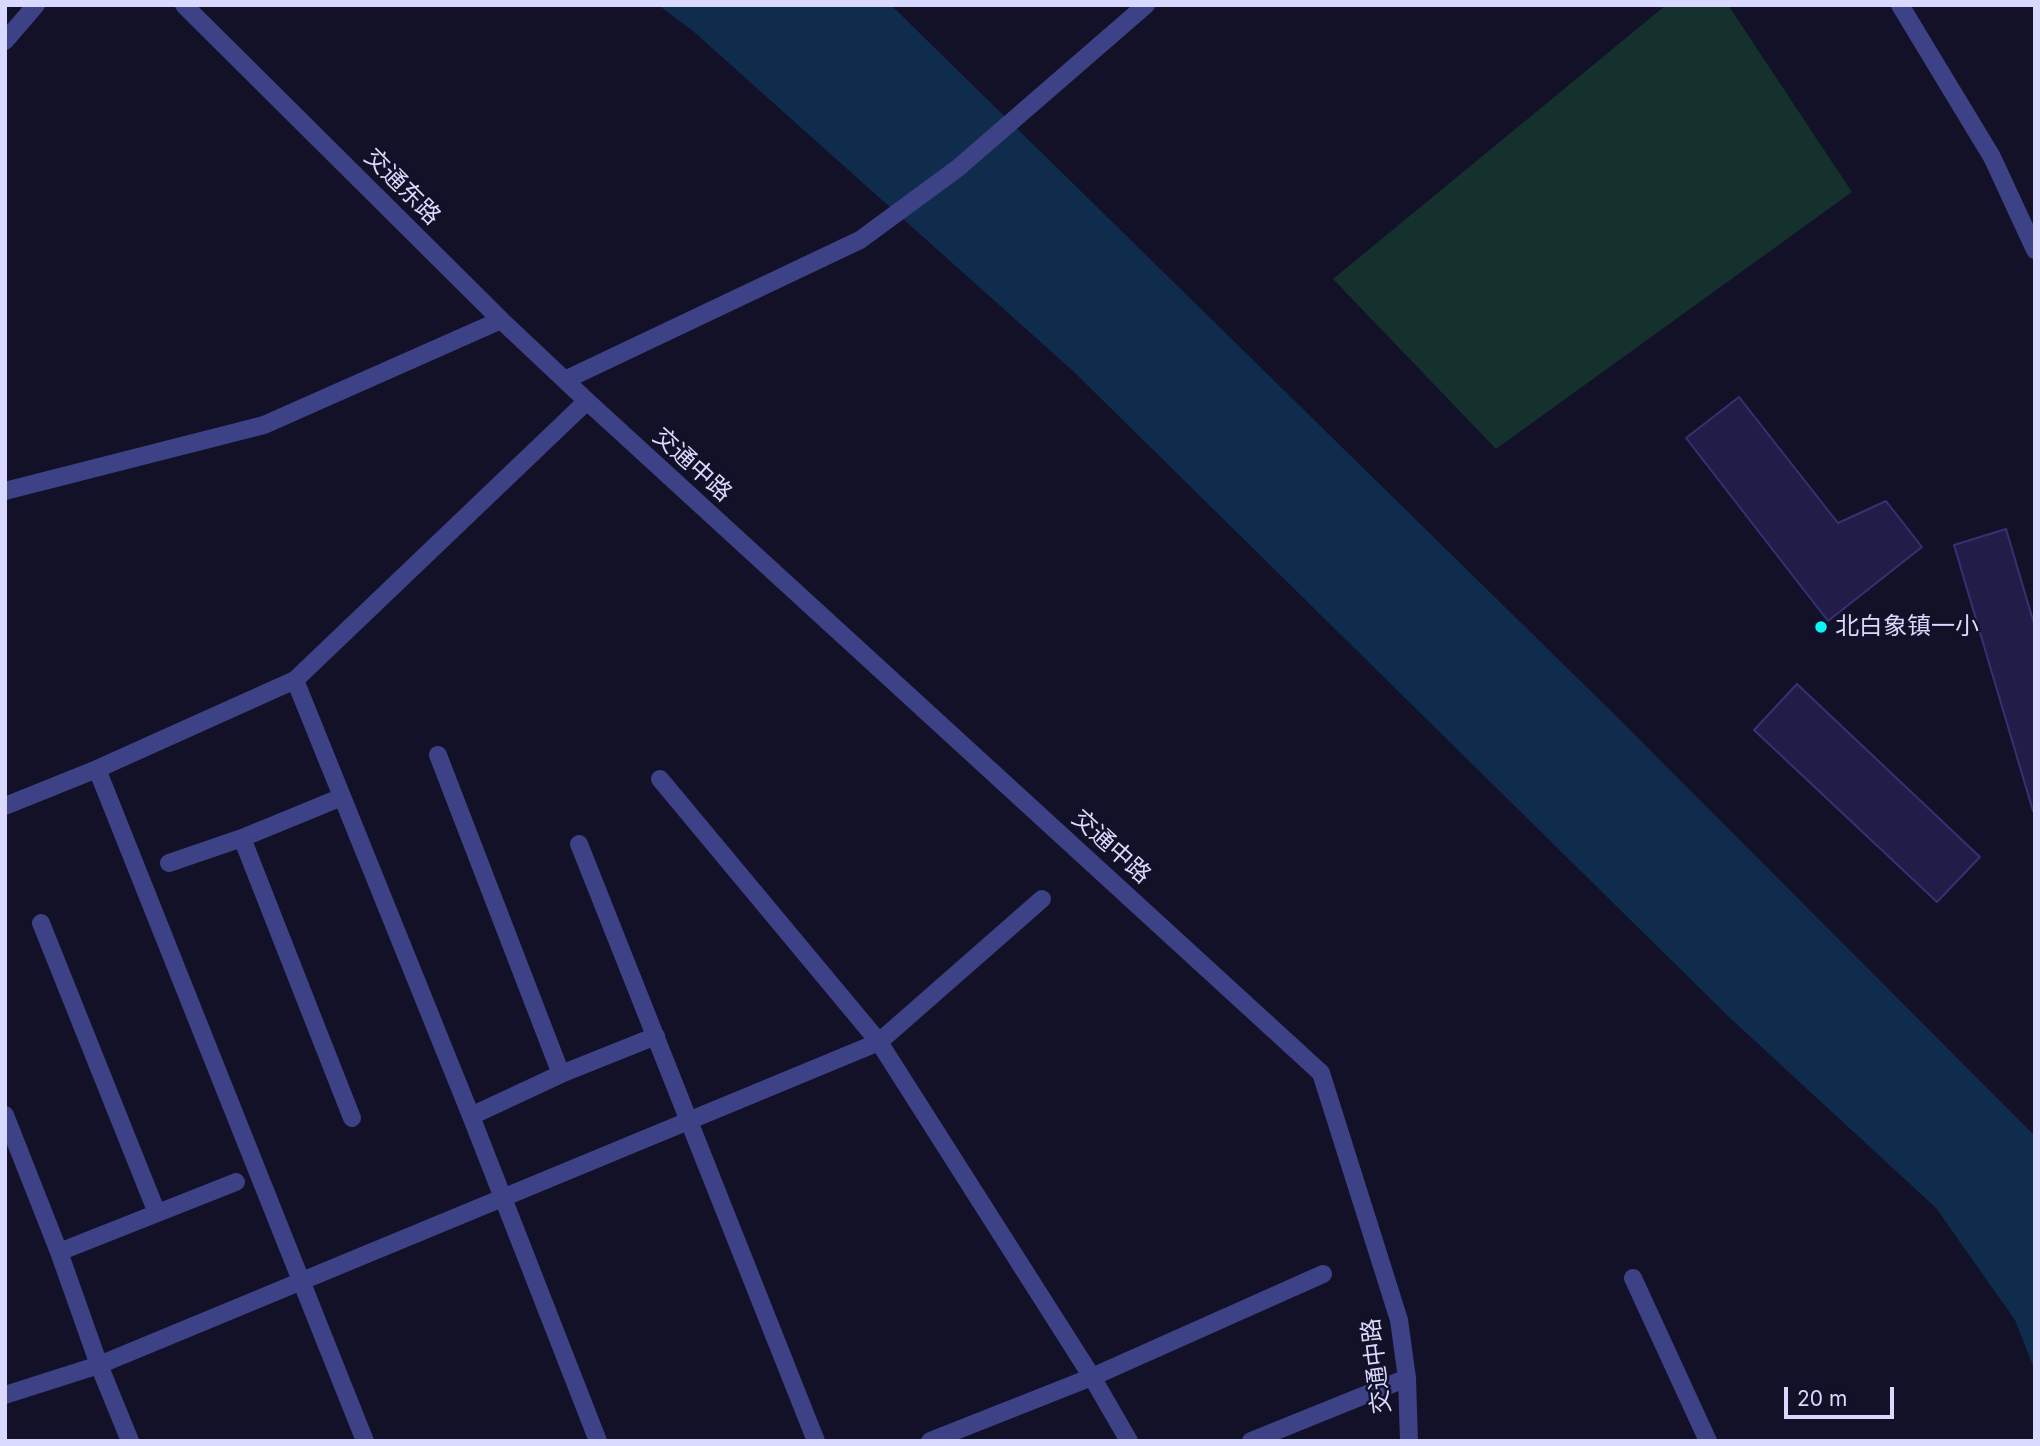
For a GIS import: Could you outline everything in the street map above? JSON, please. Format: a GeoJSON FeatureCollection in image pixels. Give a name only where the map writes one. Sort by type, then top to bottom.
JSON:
{"type":"FeatureCollection","features":[{"type":"Feature","properties":{"kind":"street"},"geometry":{"type":"LineString","coordinates":[[5,41],[36,5]]}},
{"type":"Feature","properties":{"kind":"street","name":"交通东路"},"geometry":{"type":"LineString","coordinates":[[184,5],[501,320],[587,401]]}},
{"type":"Feature","properties":{"kind":"street"},"geometry":{"type":"LineString","coordinates":[[565,380],[860,240],[958,168],[1146,5]]}},
{"type":"Feature","properties":{"kind":"street"},"geometry":{"type":"LineString","coordinates":[[1900,5],[1992,157],[2035,250]]}},
{"type":"Feature","properties":{"kind":"street"},"geometry":{"type":"LineString","coordinates":[[5,492],[264,425],[501,320]]}},
{"type":"Feature","properties":{"kind":"street"},"geometry":{"type":"LineString","coordinates":[[5,806],[97,769],[295,680],[587,401]]}},
{"type":"Feature","properties":{"kind":"street","name":"交通中路"},"geometry":{"type":"LineString","coordinates":[[587,401],[1321,1073],[1399,1320],[1407,1378],[1409,1441]]}},
{"type":"Feature","properties":{"kind":"street"},"geometry":{"type":"LineString","coordinates":[[295,680],[471,1115],[598,1441]]}},
{"type":"Feature","properties":{"kind":"street"},"geometry":{"type":"LineString","coordinates":[[438,755],[561,1074]]}},
{"type":"Feature","properties":{"kind":"street"},"geometry":{"type":"LineString","coordinates":[[97,769],[365,1441]]}},
{"type":"Feature","properties":{"kind":"street"},"geometry":{"type":"LineString","coordinates":[[660,779],[879,1042],[1129,1441]]}},
{"type":"Feature","properties":{"kind":"street"},"geometry":{"type":"LineString","coordinates":[[169,863],[242,838],[342,797]]}},
{"type":"Feature","properties":{"kind":"street"},"geometry":{"type":"LineString","coordinates":[[242,838],[352,1118]]}},
{"type":"Feature","properties":{"kind":"street"},"geometry":{"type":"LineString","coordinates":[[579,844],[816,1441]]}},
{"type":"Feature","properties":{"kind":"street"},"geometry":{"type":"LineString","coordinates":[[5,1395],[99,1365],[879,1042],[1042,899]]}},
{"type":"Feature","properties":{"kind":"street"},"geometry":{"type":"LineString","coordinates":[[41,923],[157,1213]]}},
{"type":"Feature","properties":{"kind":"street"},"geometry":{"type":"LineString","coordinates":[[471,1115],[561,1074],[656,1036]]}},
{"type":"Feature","properties":{"kind":"street"},"geometry":{"type":"LineString","coordinates":[[5,1115],[130,1441]]}},
{"type":"Feature","properties":{"kind":"street"},"geometry":{"type":"LineString","coordinates":[[59,1252],[236,1182]]}},
{"type":"Feature","properties":{"kind":"street"},"geometry":{"type":"LineString","coordinates":[[930,1441],[1091,1377],[1323,1274]]}},
{"type":"Feature","properties":{"kind":"street"},"geometry":{"type":"LineString","coordinates":[[1633,1278],[1708,1441]]}},
{"type":"Feature","properties":{"kind":"street"},"geometry":{"type":"LineString","coordinates":[[1251,1441],[1407,1378]]}},
{"type":"Feature","properties":{"kind":"green space"},"geometry":{"type":"Polygon","coordinates":[[[1666,5],[1728,5],[1852,192],[1496,449],[1333,279],[1666,5]]]}},
{"type":"Feature","properties":{"kind":"water"},"geometry":{"type":"Polygon","coordinates":[[[658,5],[891,5],[1612,712],[2035,1136],[2035,1371],[2015,1320],[1936,1208],[1729,1017],[1073,371],[693,31],[658,5]]]}},
{"type":"Feature","properties":{"kind":"building"},"geometry":{"type":"Polygon","coordinates":[[[1739,397],[1838,523],[1886,501],[1922,547],[1828,621],[1686,438],[1739,397]]]}},
{"type":"Feature","properties":{"kind":"building"},"geometry":{"type":"Polygon","coordinates":[[[2006,529],[2035,627],[2033,811],[1954,545],[2006,529]]]}},
{"type":"Feature","properties":{"kind":"building"},"geometry":{"type":"Polygon","coordinates":[[[1797,684],[1980,857],[1937,902],[1754,730],[1797,684]]]}},
{"type":"Feature","properties":{"kind":"place","name":"北白象镇一小"},"geometry":{"type":"Point","coordinates":[1821,627]}}]}
